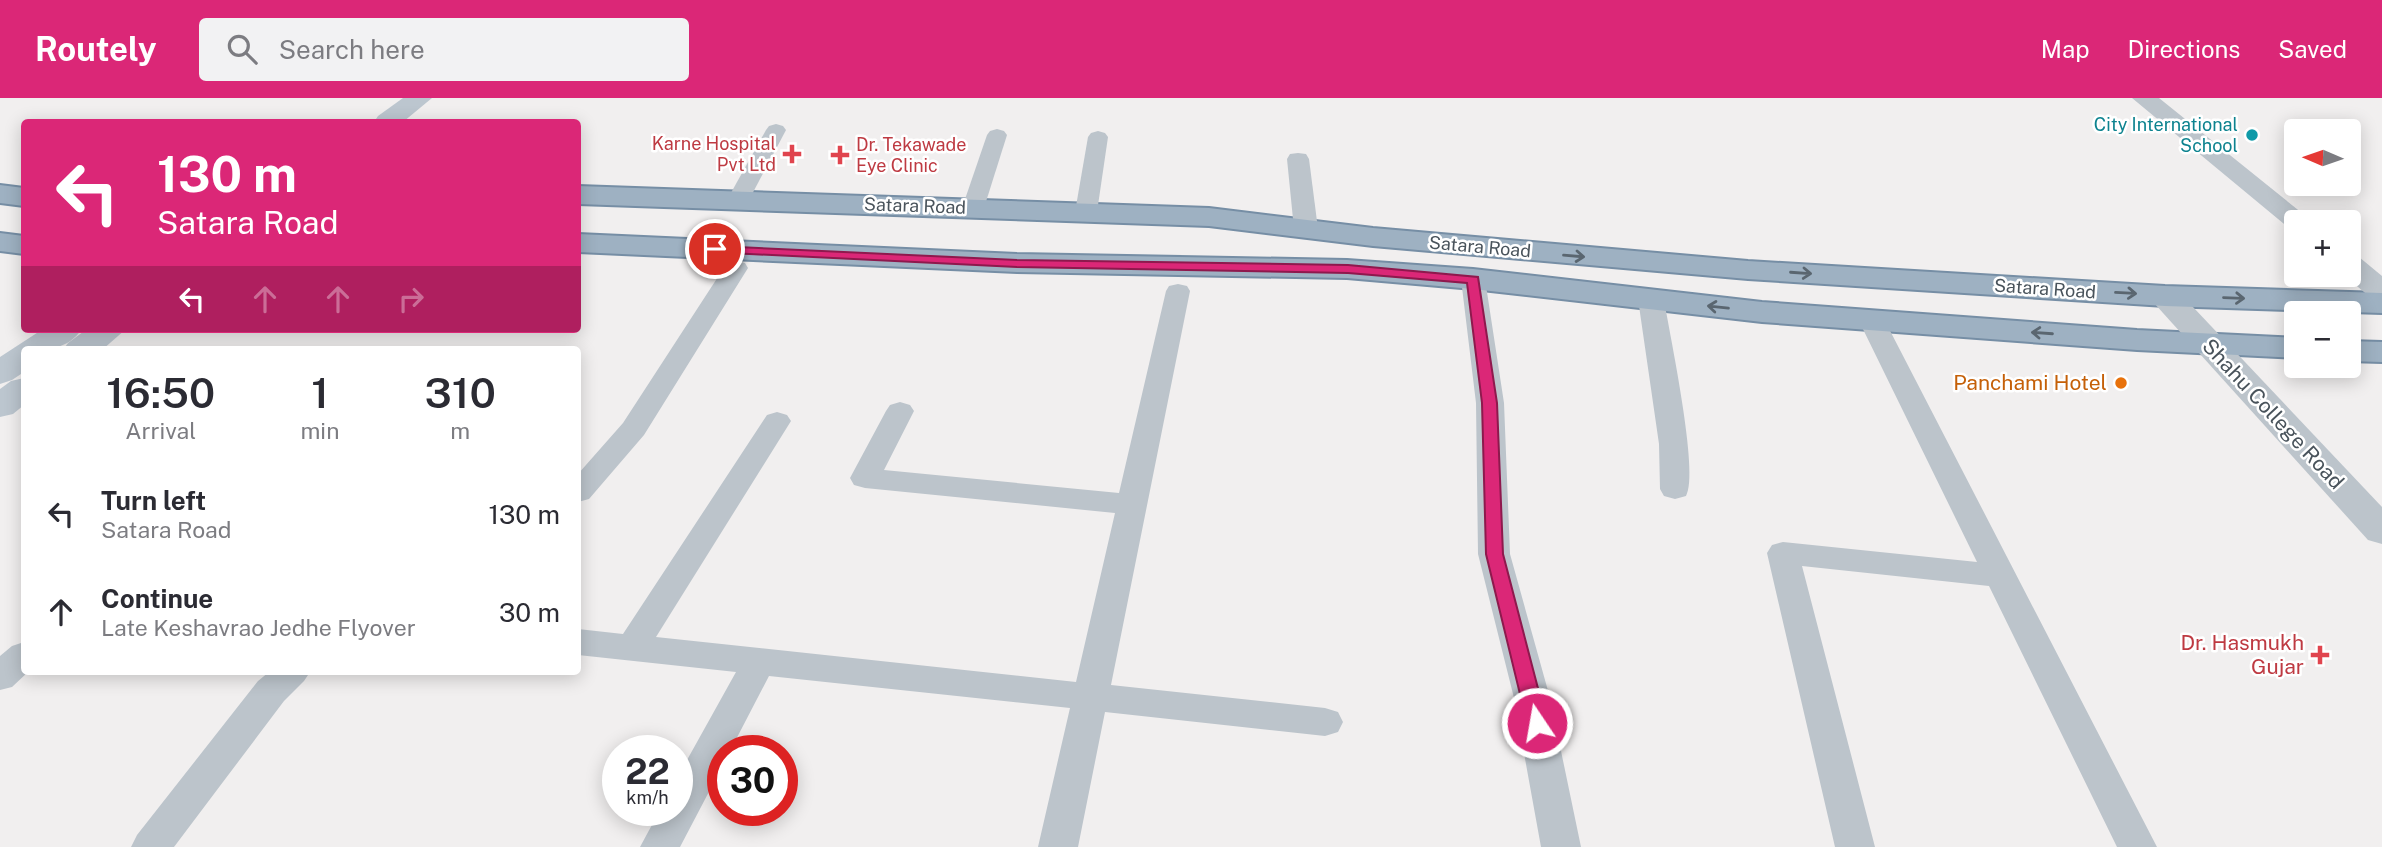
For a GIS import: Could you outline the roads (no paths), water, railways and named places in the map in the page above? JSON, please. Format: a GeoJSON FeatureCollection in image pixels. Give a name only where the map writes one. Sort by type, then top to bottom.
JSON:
{"type":"FeatureCollection","features":[{"type":"Feature","properties":{"kind":"highway"},"geometry":{"type":"LineString","coordinates":[[0,175],[21,178]]}},
{"type":"Feature","properties":{"kind":"highway"},"geometry":{"type":"LineString","coordinates":[[0,194],[21,197]]}},
{"type":"Feature","properties":{"kind":"highway","name":"Satara Road"},"geometry":{"type":"LineString","coordinates":[[581,195],[1209,217],[1373,237],[1748,270],[2165,296],[2382,303]]}},
{"type":"Feature","properties":{"kind":"highway"},"geometry":{"type":"LineString","coordinates":[[581,211],[1220,235],[1373,237]]}},
{"type":"Feature","properties":{"kind":"highway"},"geometry":{"type":"LineString","coordinates":[[0,223],[21,225]]}},
{"type":"Feature","properties":{"kind":"highway"},"geometry":{"type":"LineString","coordinates":[[0,242],[21,244]]}},
{"type":"Feature","properties":{"kind":"highway"},"geometry":{"type":"LineString","coordinates":[[581,243],[1017,263],[1348,269]]}},
{"type":"Feature","properties":{"kind":"highway"},"geometry":{"type":"LineString","coordinates":[[581,260],[1034,287],[1178,291],[1348,269]]}},
{"type":"Feature","properties":{"kind":"highway","name":"Satara Road"},"geometry":{"type":"LineString","coordinates":[[1348,269],[1473,279],[1872,321],[2284,347]]}},
{"type":"Feature","properties":{"kind":"highway"},"geometry":{"type":"LineString","coordinates":[[2361,351],[2382,352]]}},
{"type":"Feature","properties":{"kind":"main road"},"geometry":{"type":"LineString","coordinates":[[391,119],[419,98]]}},
{"type":"Feature","properties":{"kind":"main road"},"geometry":{"type":"LineString","coordinates":[[40,346],[59,333]]}},
{"type":"Feature","properties":{"kind":"main road"},"geometry":{"type":"LineString","coordinates":[[86,346],[104,333]]}},
{"type":"Feature","properties":{"kind":"main road"},"geometry":{"type":"LineString","coordinates":[[0,373],[21,358]]}},
{"type":"Feature","properties":{"kind":"main road"},"geometry":{"type":"LineString","coordinates":[[0,406],[21,391]]}},
{"type":"Feature","properties":{"kind":"street"},"geometry":{"type":"LineString","coordinates":[[2144,98],[2284,210]]}},
{"type":"Feature","properties":{"kind":"street"},"geometry":{"type":"LineString","coordinates":[[738,200],[776,130]]}},
{"type":"Feature","properties":{"kind":"street"},"geometry":{"type":"LineString","coordinates":[[973,208],[997,135]]}},
{"type":"Feature","properties":{"kind":"street"},"geometry":{"type":"LineString","coordinates":[[1086,212],[1098,137]]}},
{"type":"Feature","properties":{"kind":"street"},"geometry":{"type":"LineString","coordinates":[[1298,159],[1306,229]]}},
{"type":"Feature","properties":{"kind":"street"},"geometry":{"type":"LineString","coordinates":[[581,489],[634,429],[736,268]]}},
{"type":"Feature","properties":{"kind":"street"},"geometry":{"type":"LineString","coordinates":[[2361,274],[2382,291]]}},
{"type":"Feature","properties":{"kind":"street"},"geometry":{"type":"LineString","coordinates":[[1473,279],[1490,403],[1494,554],[1532,698],[1561,847]]}},
{"type":"Feature","properties":{"kind":"street"},"geometry":{"type":"LineString","coordinates":[[1059,847],[1178,291]]}},
{"type":"Feature","properties":{"kind":"street","name":"Shahu College Road"},"geometry":{"type":"LineString","coordinates":[[2165,296],[2382,531]]}},
{"type":"Feature","properties":{"kind":"street"},"geometry":{"type":"LineString","coordinates":[[1650,299],[1673,444],[1675,489]]}},
{"type":"Feature","properties":{"kind":"street"},"geometry":{"type":"LineString","coordinates":[[1872,321],[2137,847]]}},
{"type":"Feature","properties":{"kind":"street"},"geometry":{"type":"LineString","coordinates":[[900,411],[865,478],[1133,505]]}},
{"type":"Feature","properties":{"kind":"street"},"geometry":{"type":"LineString","coordinates":[[632,648],[777,421]]}},
{"type":"Feature","properties":{"kind":"street"},"geometry":{"type":"LineString","coordinates":[[1855,847],[1783,553],[2001,576]]}},
{"type":"Feature","properties":{"kind":"street"},"geometry":{"type":"LineString","coordinates":[[581,642],[1325,722]]}},
{"type":"Feature","properties":{"kind":"street"},"geometry":{"type":"LineString","coordinates":[[0,677],[21,658]]}},
{"type":"Feature","properties":{"kind":"street"},"geometry":{"type":"LineString","coordinates":[[660,847],[760,660]]}},
{"type":"Feature","properties":{"kind":"street"},"geometry":{"type":"LineString","coordinates":[[151,847],[271,691],[289,675]]}},
{"type":"Feature","properties":{"kind":"place","name":"City International School"},"geometry":{"type":"Point","coordinates":[2252,135]}},
{"type":"Feature","properties":{"kind":"place","name":"Karne Hospital Pvt Ltd"},"geometry":{"type":"Point","coordinates":[792,154]}},
{"type":"Feature","properties":{"kind":"place","name":"Dr. Tekawade Eye Clinic"},"geometry":{"type":"Point","coordinates":[840,155]}},
{"type":"Feature","properties":{"kind":"place","name":"Panchami Hotel"},"geometry":{"type":"Point","coordinates":[2121,383]}},
{"type":"Feature","properties":{"kind":"place","name":"Dr. Hasmukh Gujar"},"geometry":{"type":"Point","coordinates":[2320,655]}}]}
